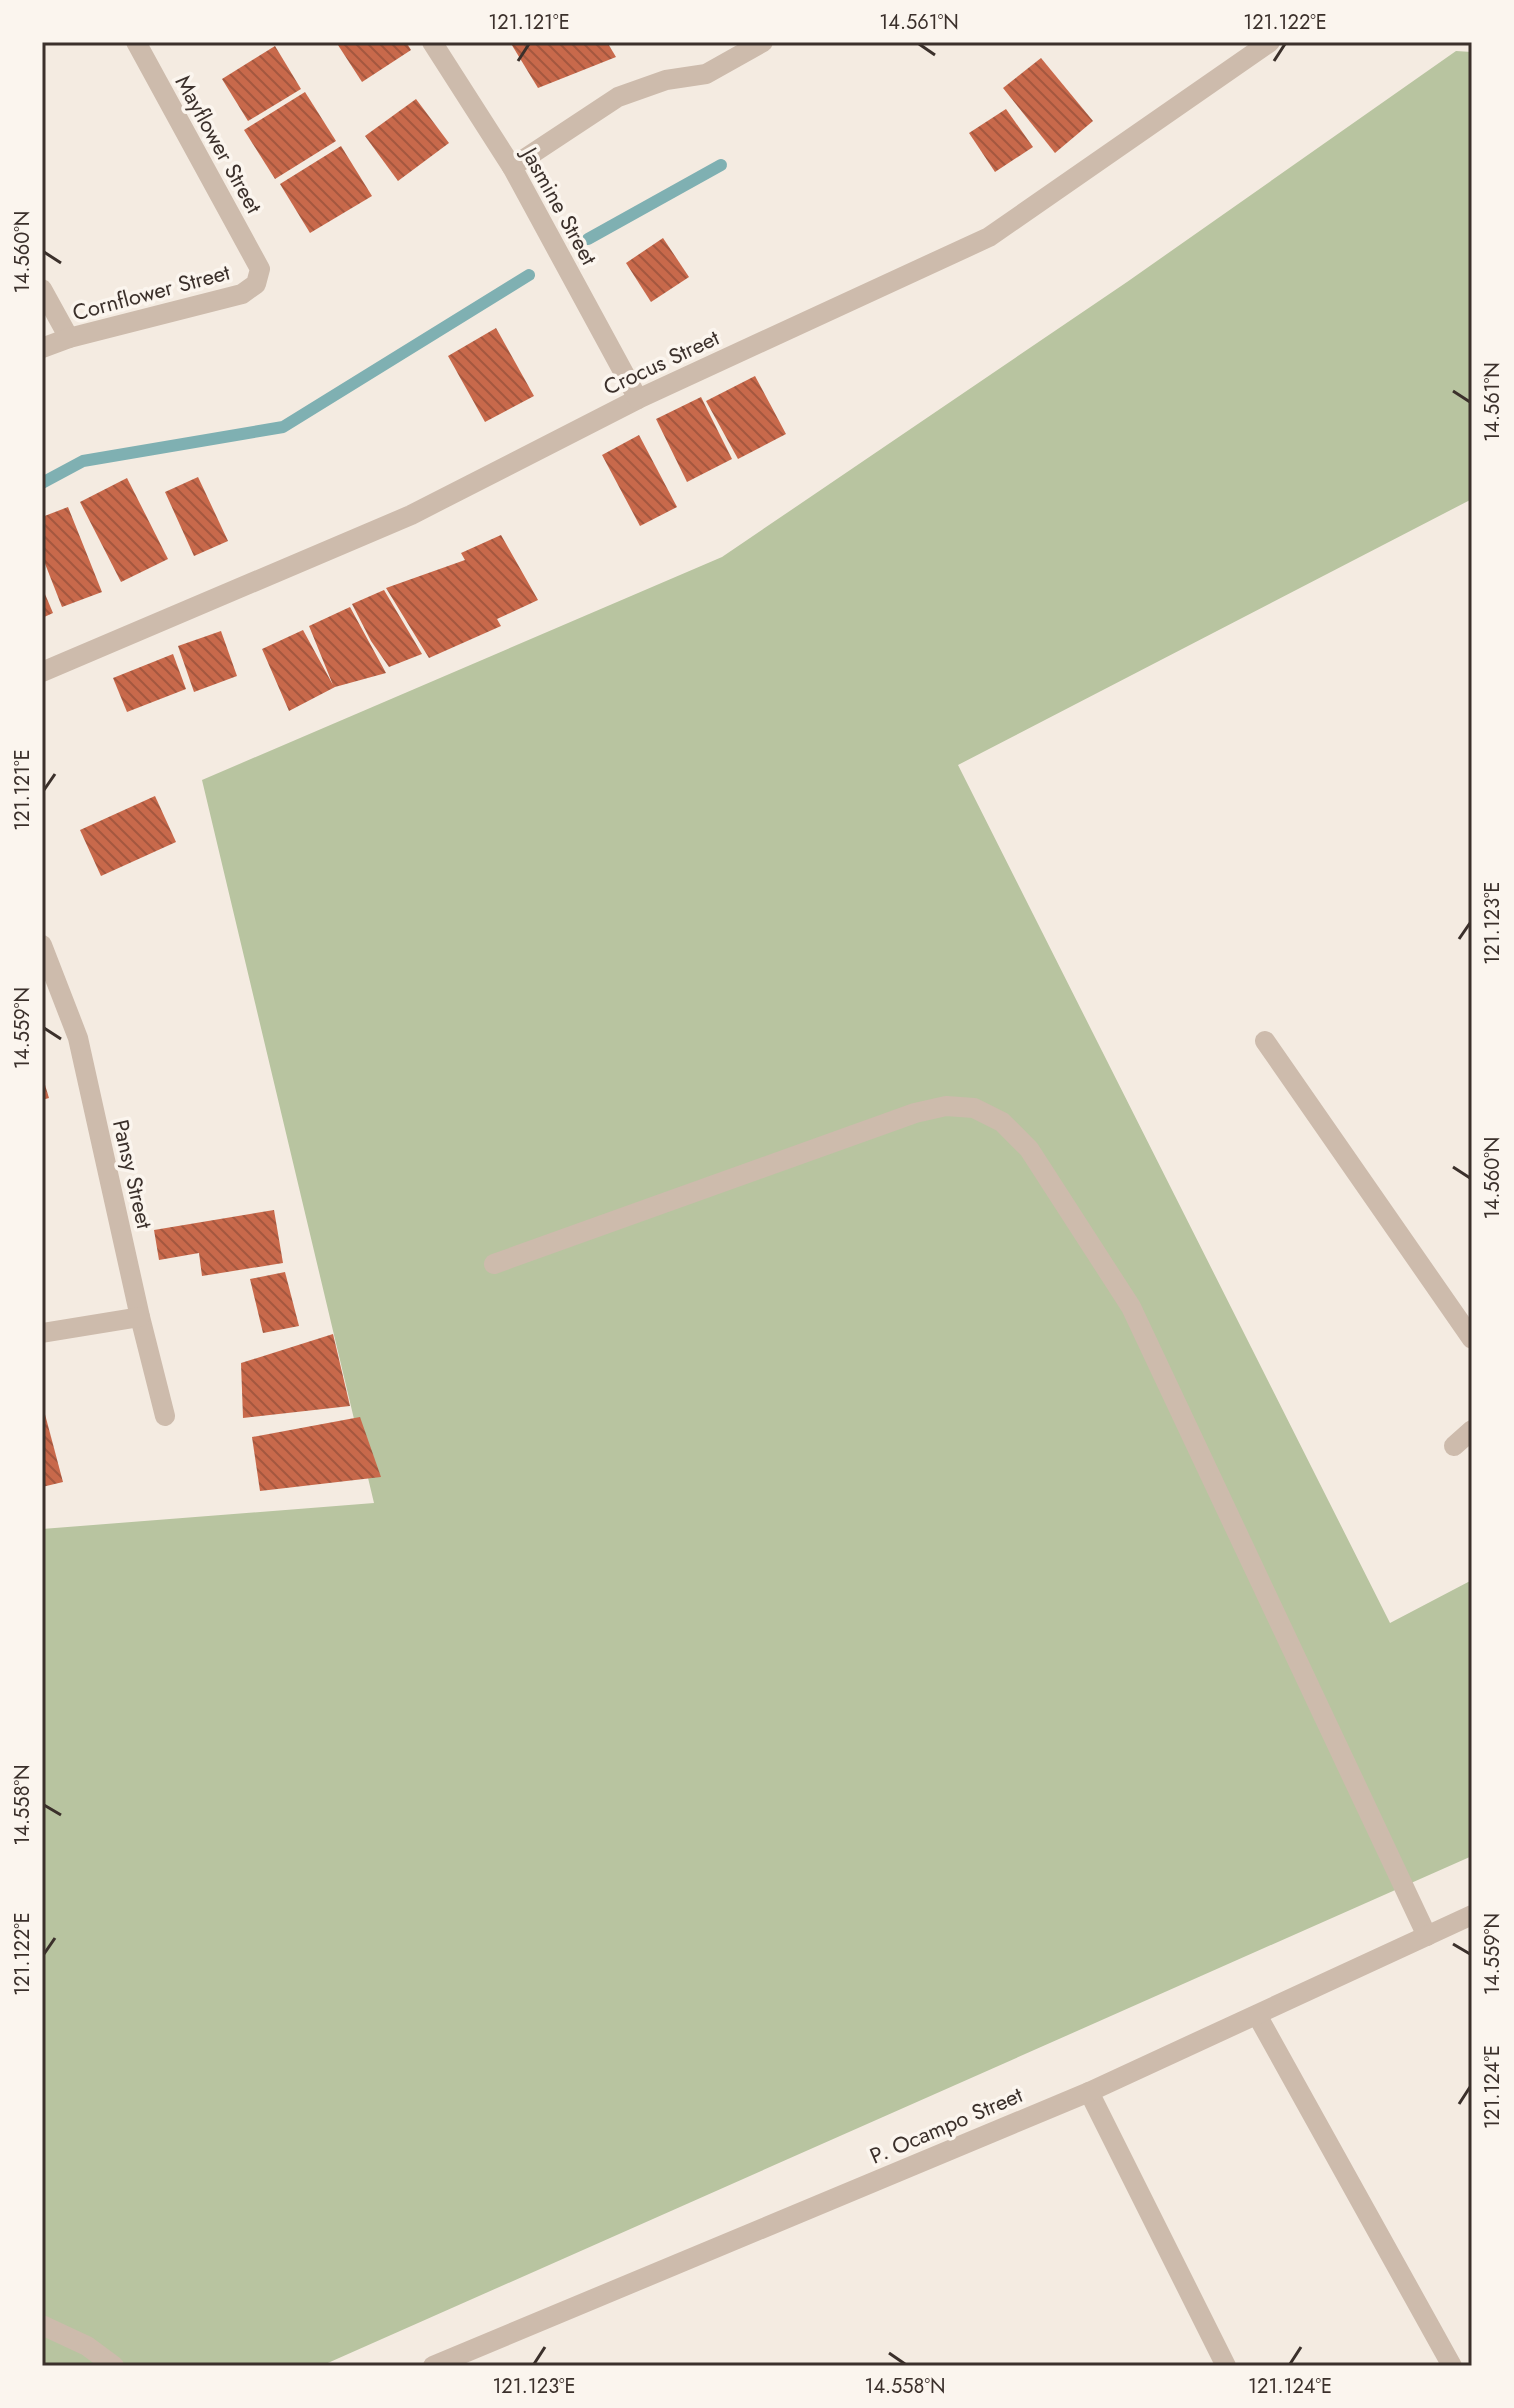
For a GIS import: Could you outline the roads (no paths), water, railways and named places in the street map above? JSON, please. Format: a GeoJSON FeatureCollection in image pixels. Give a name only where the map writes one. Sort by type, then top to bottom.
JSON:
{"type":"FeatureCollection","features":[{"type":"Feature","properties":{"kind":"street","name":"Mayflower Street"},"geometry":{"type":"LineString","coordinates":[[136,42],[260,269]]}},
{"type":"Feature","properties":{"kind":"street","name":"Jasmine Street"},"geometry":{"type":"LineString","coordinates":[[432,42],[512,167],[638,399]]}},
{"type":"Feature","properties":{"kind":"street"},"geometry":{"type":"LineString","coordinates":[[512,167],[618,97],[666,80],[706,74],[763,42]]}},
{"type":"Feature","properties":{"kind":"street","name":"Crocus Street"},"geometry":{"type":"LineString","coordinates":[[42,672],[411,515],[638,399],[989,237],[1270,42]]}},
{"type":"Feature","properties":{"kind":"street","name":"Cornflower Street"},"geometry":{"type":"LineString","coordinates":[[42,348],[69,338],[242,294],[256,284],[260,269]]}},
{"type":"Feature","properties":{"kind":"street"},"geometry":{"type":"LineString","coordinates":[[42,289],[69,338]]}},
{"type":"Feature","properties":{"kind":"street","name":"Pansy Street"},"geometry":{"type":"LineString","coordinates":[[42,945],[78,1038],[165,1416]]}},
{"type":"Feature","properties":{"kind":"street"},"geometry":{"type":"LineString","coordinates":[[1265,1041],[1472,1339]]}},
{"type":"Feature","properties":{"kind":"street"},"geometry":{"type":"LineString","coordinates":[[494,1264],[915,1113],[946,1106],[974,1108],[1002,1122],[1029,1149],[1131,1307],[1427,1936]]}},
{"type":"Feature","properties":{"kind":"street"},"geometry":{"type":"LineString","coordinates":[[42,1333],[140,1317]]}},
{"type":"Feature","properties":{"kind":"street"},"geometry":{"type":"LineString","coordinates":[[1454,1446],[1472,1430]]}},
{"type":"Feature","properties":{"kind":"street","name":"P. Ocampo Street"},"geometry":{"type":"LineString","coordinates":[[433,2366],[1089,2092],[1472,1915]]}},
{"type":"Feature","properties":{"kind":"street"},"geometry":{"type":"LineString","coordinates":[[1257,2015],[1452,2366]]}},
{"type":"Feature","properties":{"kind":"street"},"geometry":{"type":"LineString","coordinates":[[1089,2092],[1226,2366]]}},
{"type":"Feature","properties":{"kind":"street"},"geometry":{"type":"LineString","coordinates":[[42,2325],[87,2346],[114,2366]]}},
{"type":"Feature","properties":{"kind":"waterway"},"geometry":{"type":"LineString","coordinates":[[588,239],[721,165]]}},
{"type":"Feature","properties":{"kind":"waterway"},"geometry":{"type":"LineString","coordinates":[[42,483],[83,461],[283,427],[529,275]]}}]}
